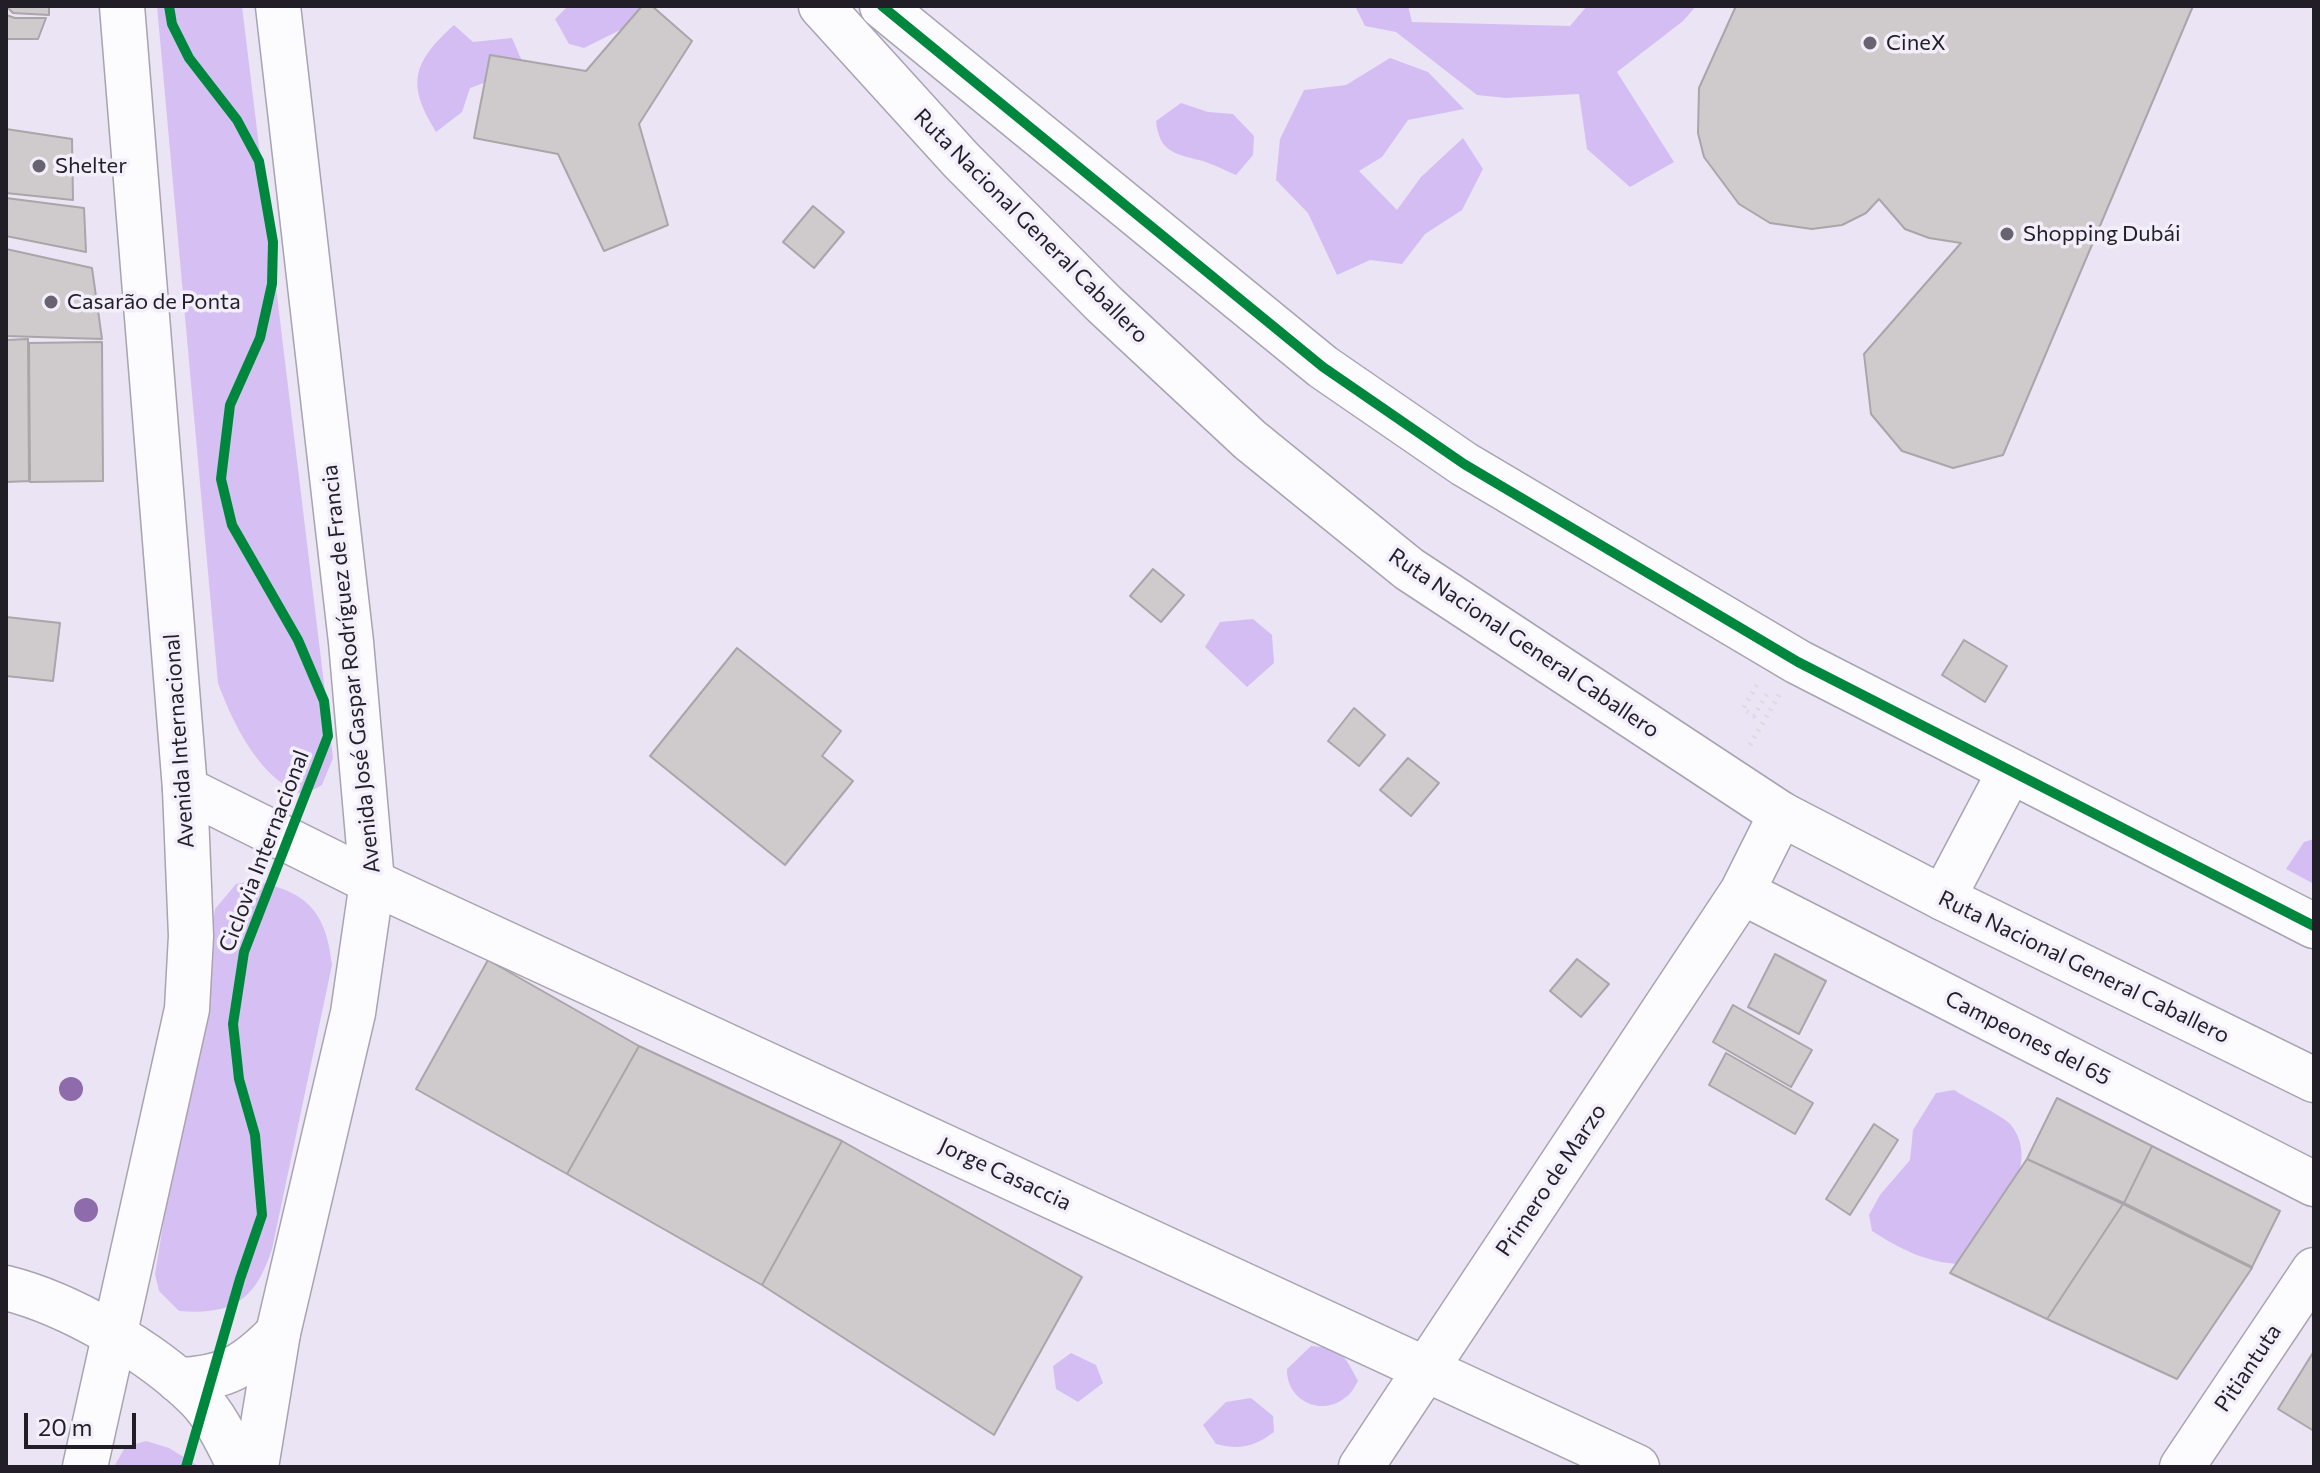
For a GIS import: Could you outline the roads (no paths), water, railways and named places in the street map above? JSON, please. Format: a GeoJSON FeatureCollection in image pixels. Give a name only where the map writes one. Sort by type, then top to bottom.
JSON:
{"type":"FeatureCollection","features":[{"type":"Feature","properties":{"kind":"main road","name":"Avenida Internacional"},"geometry":{"type":"LineString","coordinates":[[85,1467],[187,1009],[191,936],[185,789],[122,6]]}},
{"type":"Feature","properties":{"kind":"main road","name":"Avenida José Gaspar Rodríguez de Francia"},"geometry":{"type":"LineString","coordinates":[[256,1467],[278,1333],[353,1013],[372,882],[352,656],[278,6]]}},
{"type":"Feature","properties":{"kind":"main road","name":"Ruta Nacional General Caballero"},"geometry":{"type":"LineString","coordinates":[[821,6],[972,171],[1104,304],[1250,440],[1409,569],[1781,814],[1943,898],[2314,1080]]}},
{"type":"Feature","properties":{"kind":"main road"},"geometry":{"type":"LineString","coordinates":[[882,6],[1323,367],[1785,677],[2010,771],[2314,926]]}},
{"type":"Feature","properties":{"kind":"main road"},"geometry":{"type":"LineString","coordinates":[[1943,898],[2010,771]]}},
{"type":"Feature","properties":{"kind":"main road","name":"Jorge Casaccia"},"geometry":{"type":"LineString","coordinates":[[185,789],[372,882],[1637,1467]]}},
{"type":"Feature","properties":{"kind":"main road","name":"Primero de Marzo"},"geometry":{"type":"LineString","coordinates":[[1361,1467],[1742,892],[1781,814]]}},
{"type":"Feature","properties":{"kind":"main road","name":"Campeones del 65"},"geometry":{"type":"LineString","coordinates":[[1742,892],[2314,1184]]}},
{"type":"Feature","properties":{"kind":"main road","name":"Pitiantuta"},"geometry":{"type":"LineString","coordinates":[[2182,1467],[2314,1270]]}},
{"type":"Feature","properties":{"kind":"main road"},"geometry":{"type":"LineString","coordinates":[[6,1288],[68,1311],[116,1337],[178,1380],[201,1400],[240,1467]]}},
{"type":"Feature","properties":{"kind":"main road"},"geometry":{"type":"LineString","coordinates":[[178,1380],[206,1380],[229,1373],[261,1351],[278,1333]]}},
{"type":"Feature","properties":{"kind":"place","name":"CineX"},"geometry":{"type":"Point","coordinates":[1870,43]}},
{"type":"Feature","properties":{"kind":"place","name":"Shelter"},"geometry":{"type":"Point","coordinates":[39,166]}},
{"type":"Feature","properties":{"kind":"place","name":"Shopping Dubái"},"geometry":{"type":"Point","coordinates":[2007,234]}},
{"type":"Feature","properties":{"kind":"place","name":"Casarão de Ponta"},"geometry":{"type":"Point","coordinates":[51,302]}}]}
